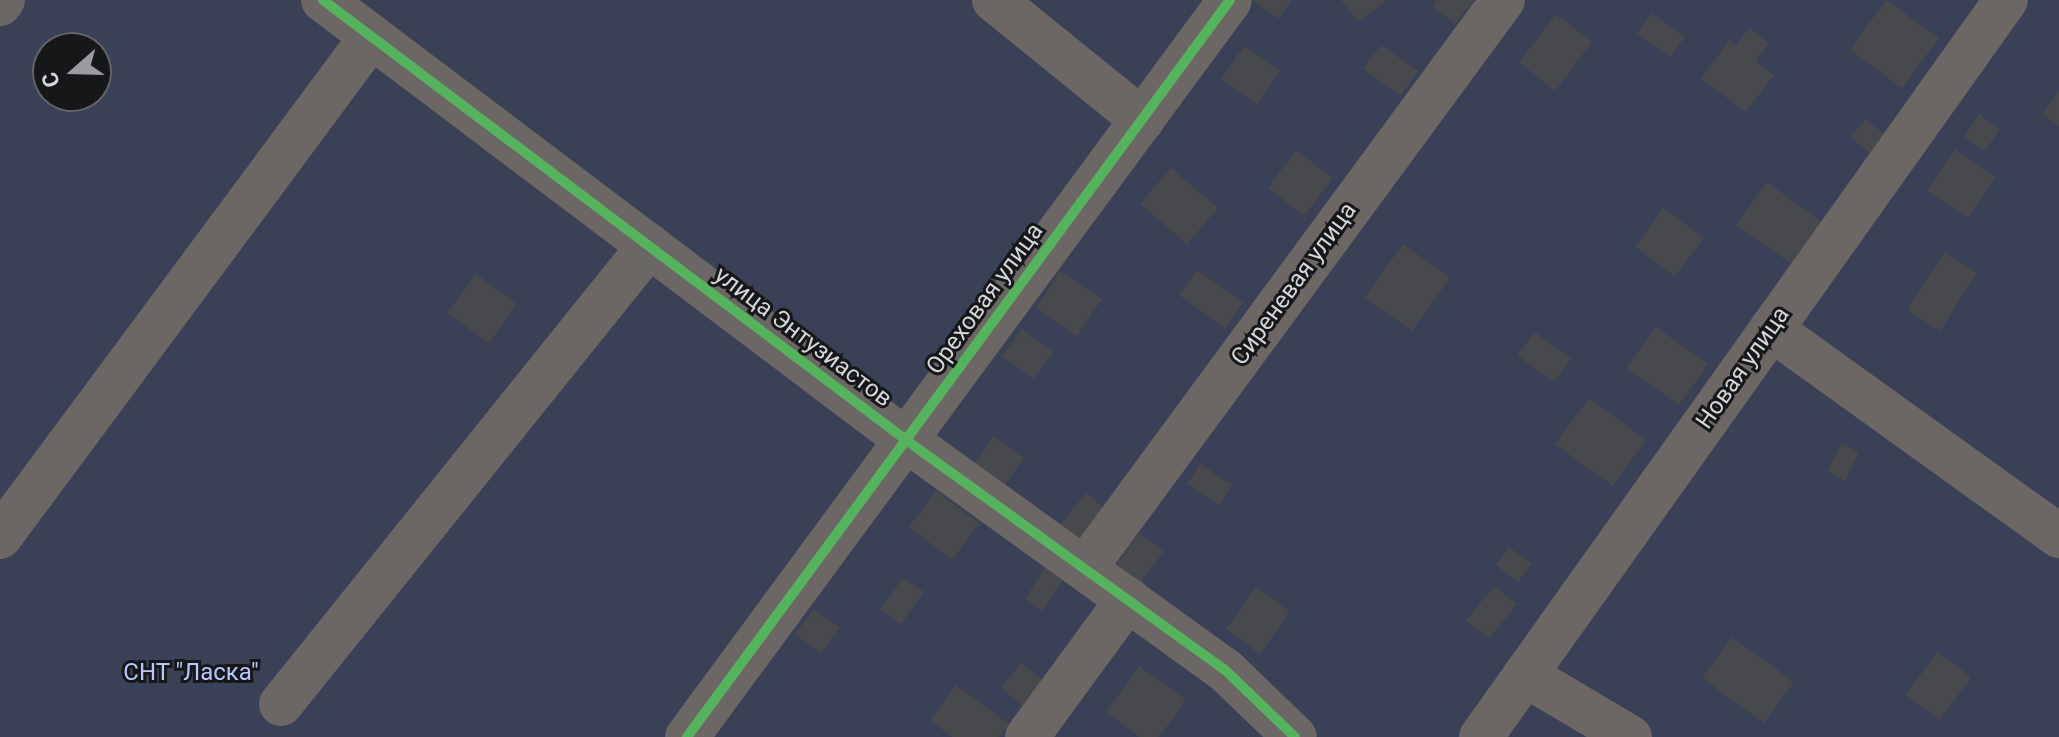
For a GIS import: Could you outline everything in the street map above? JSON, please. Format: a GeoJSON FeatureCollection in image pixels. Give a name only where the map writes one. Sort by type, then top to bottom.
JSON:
{"type":"FeatureCollection","features":[{"type":"Feature","properties":{"kind":"street","name":"улица Энтузиастов"},"geometry":{"type":"LineString","coordinates":[[323,0],[906,440],[1224,669],[1295,737]]}},
{"type":"Feature","properties":{"kind":"street"},"geometry":{"type":"LineString","coordinates":[[994,0],[1142,120]]}},
{"type":"Feature","properties":{"kind":"street","name":"Ореховая улица"},"geometry":{"type":"LineString","coordinates":[[687,737],[1230,0]]}},
{"type":"Feature","properties":{"kind":"street","name":"Сиреневая улица"},"geometry":{"type":"LineString","coordinates":[[1085,568],[1503,0]]}},
{"type":"Feature","properties":{"kind":"street","name":"Новая улица"},"geometry":{"type":"LineString","coordinates":[[1481,737],[2006,0]]}},
{"type":"Feature","properties":{"kind":"street"},"geometry":{"type":"LineString","coordinates":[[0,537],[371,37]]}},
{"type":"Feature","properties":{"kind":"street"},"geometry":{"type":"LineString","coordinates":[[281,704],[649,246]]}},
{"type":"Feature","properties":{"kind":"street"},"geometry":{"type":"LineString","coordinates":[[1771,329],[2059,536]]}},
{"type":"Feature","properties":{"kind":"street"},"geometry":{"type":"LineString","coordinates":[[1027,737],[1128,599]]}},
{"type":"Feature","properties":{"kind":"street"},"geometry":{"type":"LineString","coordinates":[[1525,675],[1630,737]]}},
{"type":"Feature","properties":{"kind":"green space","name":"СНТ \"Ласка\""},"geometry":{"type":"Polygon","coordinates":[[[0,0],[2059,0],[2059,737],[0,737],[0,0]]]}},
{"type":"Feature","properties":{"kind":"building"},"geometry":{"type":"Polygon","coordinates":[[[1253,0],[1292,0],[1278,19],[1253,0]]]}},
{"type":"Feature","properties":{"kind":"building"},"geometry":{"type":"Polygon","coordinates":[[[1341,0],[1387,0],[1358,22],[1341,0]]]}},
{"type":"Feature","properties":{"kind":"building"},"geometry":{"type":"Polygon","coordinates":[[[1437,0],[1474,0],[1455,24],[1432,6],[1437,0]]]}},
{"type":"Feature","properties":{"kind":"building"},"geometry":{"type":"Polygon","coordinates":[[[1886,0],[1939,38],[1902,88],[1850,50],[1886,0]]]}},
{"type":"Feature","properties":{"kind":"building"},"geometry":{"type":"Polygon","coordinates":[[[1652,13],[1685,37],[1670,57],[1637,33],[1652,13]]]}},
{"type":"Feature","properties":{"kind":"building"},"geometry":{"type":"Polygon","coordinates":[[[1556,14],[1592,42],[1555,91],[1519,62],[1556,14]]]}},
{"type":"Feature","properties":{"kind":"building"},"geometry":{"type":"Polygon","coordinates":[[[1749,28],[1769,43],[1756,61],[1774,75],[1746,112],[1701,79],[1729,40],[1736,45],[1749,28]]]}},
{"type":"Feature","properties":{"kind":"building"},"geometry":{"type":"Polygon","coordinates":[[[1381,45],[1418,71],[1400,96],[1363,69],[1381,45]]]}},
{"type":"Feature","properties":{"kind":"building"},"geometry":{"type":"Polygon","coordinates":[[[1244,46],[1280,71],[1257,104],[1221,79],[1244,46]]]}},
{"type":"Feature","properties":{"kind":"building"},"geometry":{"type":"Polygon","coordinates":[[[2059,91],[2059,126],[2042,114],[2059,91]]]}},
{"type":"Feature","properties":{"kind":"building"},"geometry":{"type":"Polygon","coordinates":[[[1979,114],[2000,129],[1985,151],[1964,137],[1979,114]]]}},
{"type":"Feature","properties":{"kind":"building"},"geometry":{"type":"Polygon","coordinates":[[[1866,119],[1888,137],[1874,156],[1850,137],[1866,119]]]}},
{"type":"Feature","properties":{"kind":"building"},"geometry":{"type":"Polygon","coordinates":[[[1955,149],[1996,177],[1968,218],[1927,191],[1955,149]]]}},
{"type":"Feature","properties":{"kind":"building"},"geometry":{"type":"Polygon","coordinates":[[[1296,150],[1333,178],[1304,216],[1268,188],[1296,150]]]}},
{"type":"Feature","properties":{"kind":"building"},"geometry":{"type":"Polygon","coordinates":[[[1171,168],[1218,208],[1187,244],[1140,204],[1171,168]]]}},
{"type":"Feature","properties":{"kind":"building"},"geometry":{"type":"Polygon","coordinates":[[[1767,182],[1823,223],[1793,265],[1736,225],[1767,182]]]}},
{"type":"Feature","properties":{"kind":"building"},"geometry":{"type":"Polygon","coordinates":[[[1663,208],[1704,238],[1675,276],[1635,247],[1663,208]]]}},
{"type":"Feature","properties":{"kind":"building"},"geometry":{"type":"Polygon","coordinates":[[[1403,244],[1450,278],[1412,331],[1365,297],[1403,244]]]}},
{"type":"Feature","properties":{"kind":"building"},"geometry":{"type":"Polygon","coordinates":[[[1945,252],[1977,273],[1940,331],[1907,310],[1945,252]]]}},
{"type":"Feature","properties":{"kind":"building"},"geometry":{"type":"Polygon","coordinates":[[[1197,270],[1243,302],[1225,328],[1179,295],[1197,270]]]}},
{"type":"Feature","properties":{"kind":"building"},"geometry":{"type":"Polygon","coordinates":[[[1060,271],[1102,299],[1077,336],[1036,308],[1060,271]]]}},
{"type":"Feature","properties":{"kind":"building"},"geometry":{"type":"Polygon","coordinates":[[[476,274],[517,304],[489,343],[447,313],[476,274]]]}},
{"type":"Feature","properties":{"kind":"building"},"geometry":{"type":"Polygon","coordinates":[[[1656,327],[1708,364],[1679,405],[1626,368],[1656,327]]]}},
{"type":"Feature","properties":{"kind":"building"},"geometry":{"type":"Polygon","coordinates":[[[1022,329],[1054,352],[1033,379],[1002,356],[1022,329]]]}},
{"type":"Feature","properties":{"kind":"building"},"geometry":{"type":"Polygon","coordinates":[[[1535,332],[1571,359],[1554,382],[1517,355],[1535,332]]]}},
{"type":"Feature","properties":{"kind":"building"},"geometry":{"type":"Polygon","coordinates":[[[1589,398],[1646,440],[1613,486],[1555,444],[1589,398]]]}},
{"type":"Feature","properties":{"kind":"building"},"geometry":{"type":"Polygon","coordinates":[[[994,436],[1024,458],[1004,486],[973,465],[994,436]]]}},
{"type":"Feature","properties":{"kind":"building"},"geometry":{"type":"Polygon","coordinates":[[[1842,443],[1859,452],[1845,481],[1827,471],[1842,443]]]}},
{"type":"Feature","properties":{"kind":"building"},"geometry":{"type":"Polygon","coordinates":[[[1200,464],[1232,485],[1219,505],[1187,484],[1200,464]]]}},
{"type":"Feature","properties":{"kind":"building"},"geometry":{"type":"Polygon","coordinates":[[[936,491],[979,523],[952,560],[909,527],[936,491]]]}},
{"type":"Feature","properties":{"kind":"building"},"geometry":{"type":"Polygon","coordinates":[[[1086,493],[1110,513],[1081,547],[1058,527],[1086,493]]]}},
{"type":"Feature","properties":{"kind":"building"},"geometry":{"type":"Polygon","coordinates":[[[1139,533],[1164,551],[1136,589],[1112,571],[1139,533]]]}},
{"type":"Feature","properties":{"kind":"building"},"geometry":{"type":"Polygon","coordinates":[[[1509,547],[1532,564],[1518,582],[1496,565],[1509,547]]]}},
{"type":"Feature","properties":{"kind":"building"},"geometry":{"type":"Polygon","coordinates":[[[1048,563],[1066,575],[1043,611],[1025,599],[1048,563]]]}},
{"type":"Feature","properties":{"kind":"building"},"geometry":{"type":"Polygon","coordinates":[[[903,578],[924,592],[901,624],[880,610],[903,578]]]}},
{"type":"Feature","properties":{"kind":"building"},"geometry":{"type":"Polygon","coordinates":[[[1494,586],[1517,604],[1489,639],[1466,620],[1494,586]]]}},
{"type":"Feature","properties":{"kind":"building"},"geometry":{"type":"Polygon","coordinates":[[[1256,587],[1290,612],[1260,654],[1226,629],[1256,587]]]}},
{"type":"Feature","properties":{"kind":"building"},"geometry":{"type":"Polygon","coordinates":[[[814,609],[840,628],[821,653],[795,634],[814,609]]]}},
{"type":"Feature","properties":{"kind":"building"},"geometry":{"type":"Polygon","coordinates":[[[1732,637],[1794,682],[1764,723],[1702,678],[1732,637]]]}},
{"type":"Feature","properties":{"kind":"building"},"geometry":{"type":"Polygon","coordinates":[[[1937,652],[1971,677],[1940,720],[1906,695],[1937,652]]]}},
{"type":"Feature","properties":{"kind":"building"},"geometry":{"type":"Polygon","coordinates":[[[1021,663],[1047,683],[1027,709],[1001,688],[1021,663]]]}},
{"type":"Feature","properties":{"kind":"building"},"geometry":{"type":"Polygon","coordinates":[[[1139,666],[1186,700],[1159,737],[1140,737],[1106,712],[1139,666]]]}},
{"type":"Feature","properties":{"kind":"building"},"geometry":{"type":"Polygon","coordinates":[[[956,685],[1009,724],[999,737],[952,737],[930,720],[956,685]]]}},
{"type":"Feature","properties":{"kind":"cycle path"},"geometry":{"type":"LineString","coordinates":[[323,0],[906,440],[1224,669],[1295,737]]}},
{"type":"Feature","properties":{"kind":"cycle path"},"geometry":{"type":"LineString","coordinates":[[687,737],[1230,0]]}}]}
